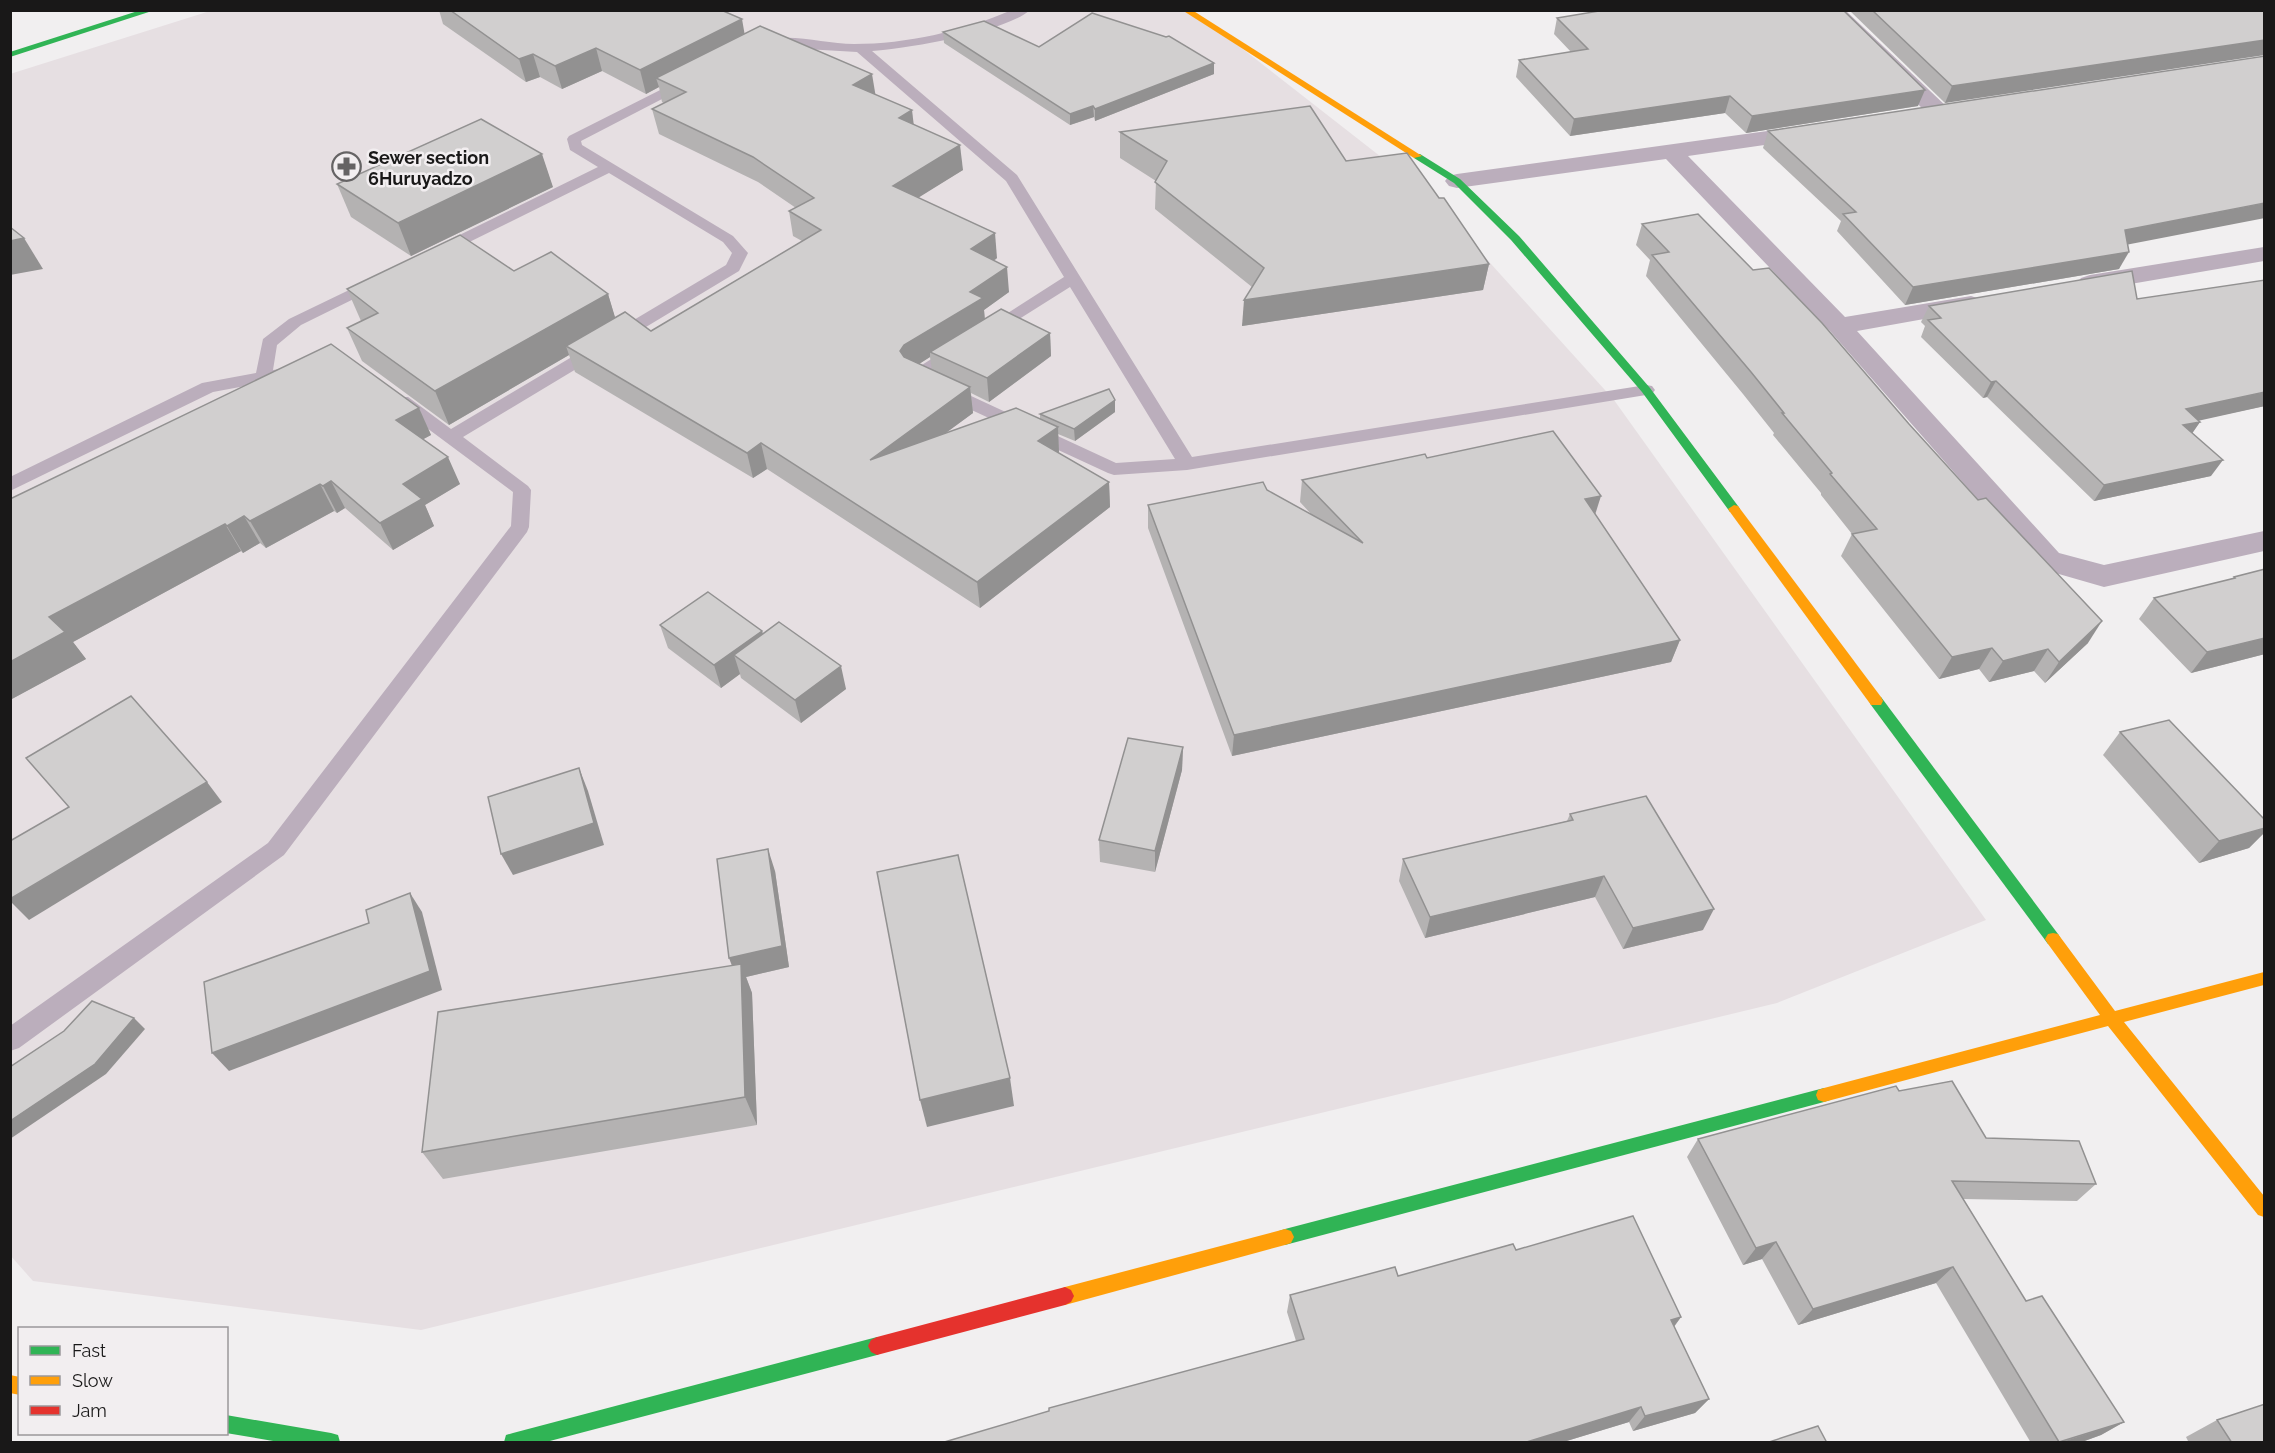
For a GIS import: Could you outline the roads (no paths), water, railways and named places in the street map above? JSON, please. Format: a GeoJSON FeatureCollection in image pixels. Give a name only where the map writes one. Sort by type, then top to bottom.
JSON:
{"type":"FeatureCollection","features":[{"type":"Feature","properties":{"kind":"street"},"geometry":{"type":"LineString","coordinates":[[10,55],[151,10]]}},
{"type":"Feature","properties":{"kind":"street"},"geometry":{"type":"LineString","coordinates":[[1186,10],[1456,181],[1515,237],[1646,390],[2111,1018],[2265,1209]]}},
{"type":"Feature","properties":{"kind":"street"},"geometry":{"type":"LineString","coordinates":[[1833,10],[1940,113]]}},
{"type":"Feature","properties":{"kind":"street"},"geometry":{"type":"LineString","coordinates":[[1917,117],[1963,110]]}},
{"type":"Feature","properties":{"kind":"street"},"geometry":{"type":"LineString","coordinates":[[1456,181],[1836,129]]}},
{"type":"Feature","properties":{"kind":"street"},"geometry":{"type":"LineString","coordinates":[[1673,153],[1839,326],[2049,561],[2104,576],[2265,541]]}},
{"type":"Feature","properties":{"kind":"street"},"geometry":{"type":"LineString","coordinates":[[2064,288],[2265,254]]}},
{"type":"Feature","properties":{"kind":"street"},"geometry":{"type":"LineString","coordinates":[[1839,326],[1993,300]]}},
{"type":"Feature","properties":{"kind":"street"},"geometry":{"type":"LineString","coordinates":[[513,1443],[2265,978]]}},
{"type":"Feature","properties":{"kind":"street"},"geometry":{"type":"LineString","coordinates":[[228,1424],[331,1443]]}},
{"type":"Feature","properties":{"kind":"lane"},"geometry":{"type":"LineString","coordinates":[[759,44],[783,42],[860,48],[905,44],[1004,19],[1024,10]]}},
{"type":"Feature","properties":{"kind":"lane"},"geometry":{"type":"LineString","coordinates":[[860,48],[1012,178],[1187,464]]}},
{"type":"Feature","properties":{"kind":"lane"},"geometry":{"type":"LineString","coordinates":[[450,437],[733,268],[740,253],[728,239],[575,147],[574,139],[697,76]]}},
{"type":"Feature","properties":{"kind":"lane"},"geometry":{"type":"LineString","coordinates":[[420,260],[608,168]]}},
{"type":"Feature","properties":{"kind":"lane"},"geometry":{"type":"LineString","coordinates":[[264,377],[269,343],[295,322],[389,276]]}},
{"type":"Feature","properties":{"kind":"lane"},"geometry":{"type":"LineString","coordinates":[[1073,278],[915,377],[1114,469],[1187,464],[1646,390]]}},
{"type":"Feature","properties":{"kind":"lane"},"geometry":{"type":"LineString","coordinates":[[10,485],[208,387],[306,370]]}},
{"type":"Feature","properties":{"kind":"lane"},"geometry":{"type":"LineString","coordinates":[[10,1040],[276,849],[520,527],[522,490],[385,389]]}},
{"type":"Feature","properties":{"kind":"place","name":"Sewer section 6Huruyadzo"},"geometry":{"type":"Point","coordinates":[347,167]}}]}
